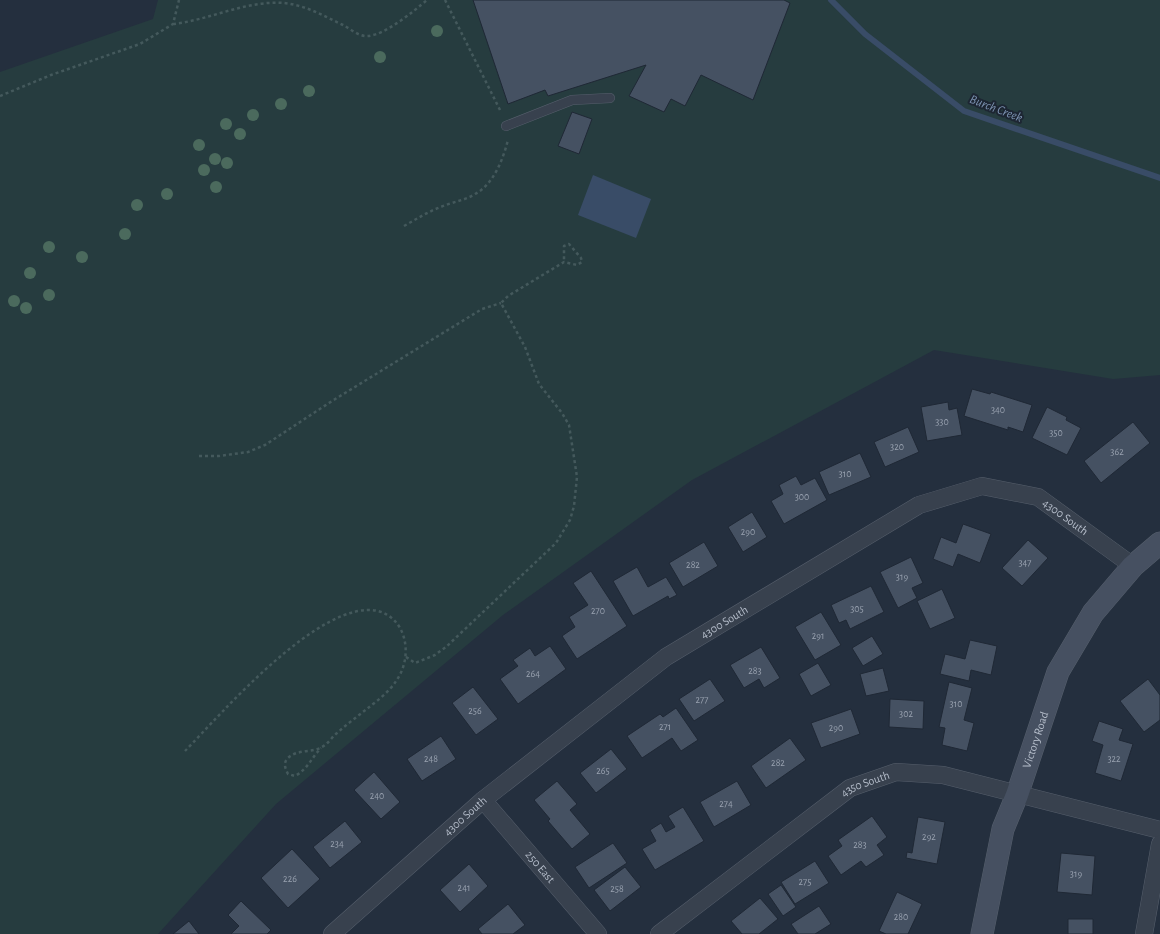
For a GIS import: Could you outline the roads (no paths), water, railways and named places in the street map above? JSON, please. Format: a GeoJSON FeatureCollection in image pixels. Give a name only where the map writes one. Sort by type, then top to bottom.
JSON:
{"type":"FeatureCollection","features":[{"type":"Feature","properties":{"kind":"street","name":"4300 South"},"geometry":{"type":"LineString","coordinates":[[332,934],[483,800],[666,657],[919,505],[982,486],[1038,497],[1133,566]]}},
{"type":"Feature","properties":{"kind":"street"},"geometry":{"type":"LineString","coordinates":[[1133,566],[1160,543]]}},
{"type":"Feature","properties":{"kind":"street","name":"Victory Road"},"geometry":{"type":"LineString","coordinates":[[982,934],[1003,829],[1017,795],[1058,672],[1093,613],[1133,566]]}},
{"type":"Feature","properties":{"kind":"street","name":"4350 South"},"geometry":{"type":"LineString","coordinates":[[660,934],[850,788],[896,772],[943,775],[1017,795],[1160,830]]}},
{"type":"Feature","properties":{"kind":"street","name":"250 East"},"geometry":{"type":"LineString","coordinates":[[483,800],[598,934]]}},
{"type":"Feature","properties":{"kind":"street"},"geometry":{"type":"LineString","coordinates":[[1144,934],[1160,844]]}},
{"type":"Feature","properties":{"kind":"lane"},"geometry":{"type":"LineString","coordinates":[[506,126],[572,100],[610,98]]}},
{"type":"Feature","properties":{"kind":"water"},"geometry":{"type":"Polygon","coordinates":[[[593,175],[651,199],[636,238],[578,215],[593,175]]]}},
{"type":"Feature","properties":{"kind":"waterway","name":"Burch Creek"},"geometry":{"type":"LineString","coordinates":[[831,0],[865,34],[964,111],[1160,178]]}}]}
